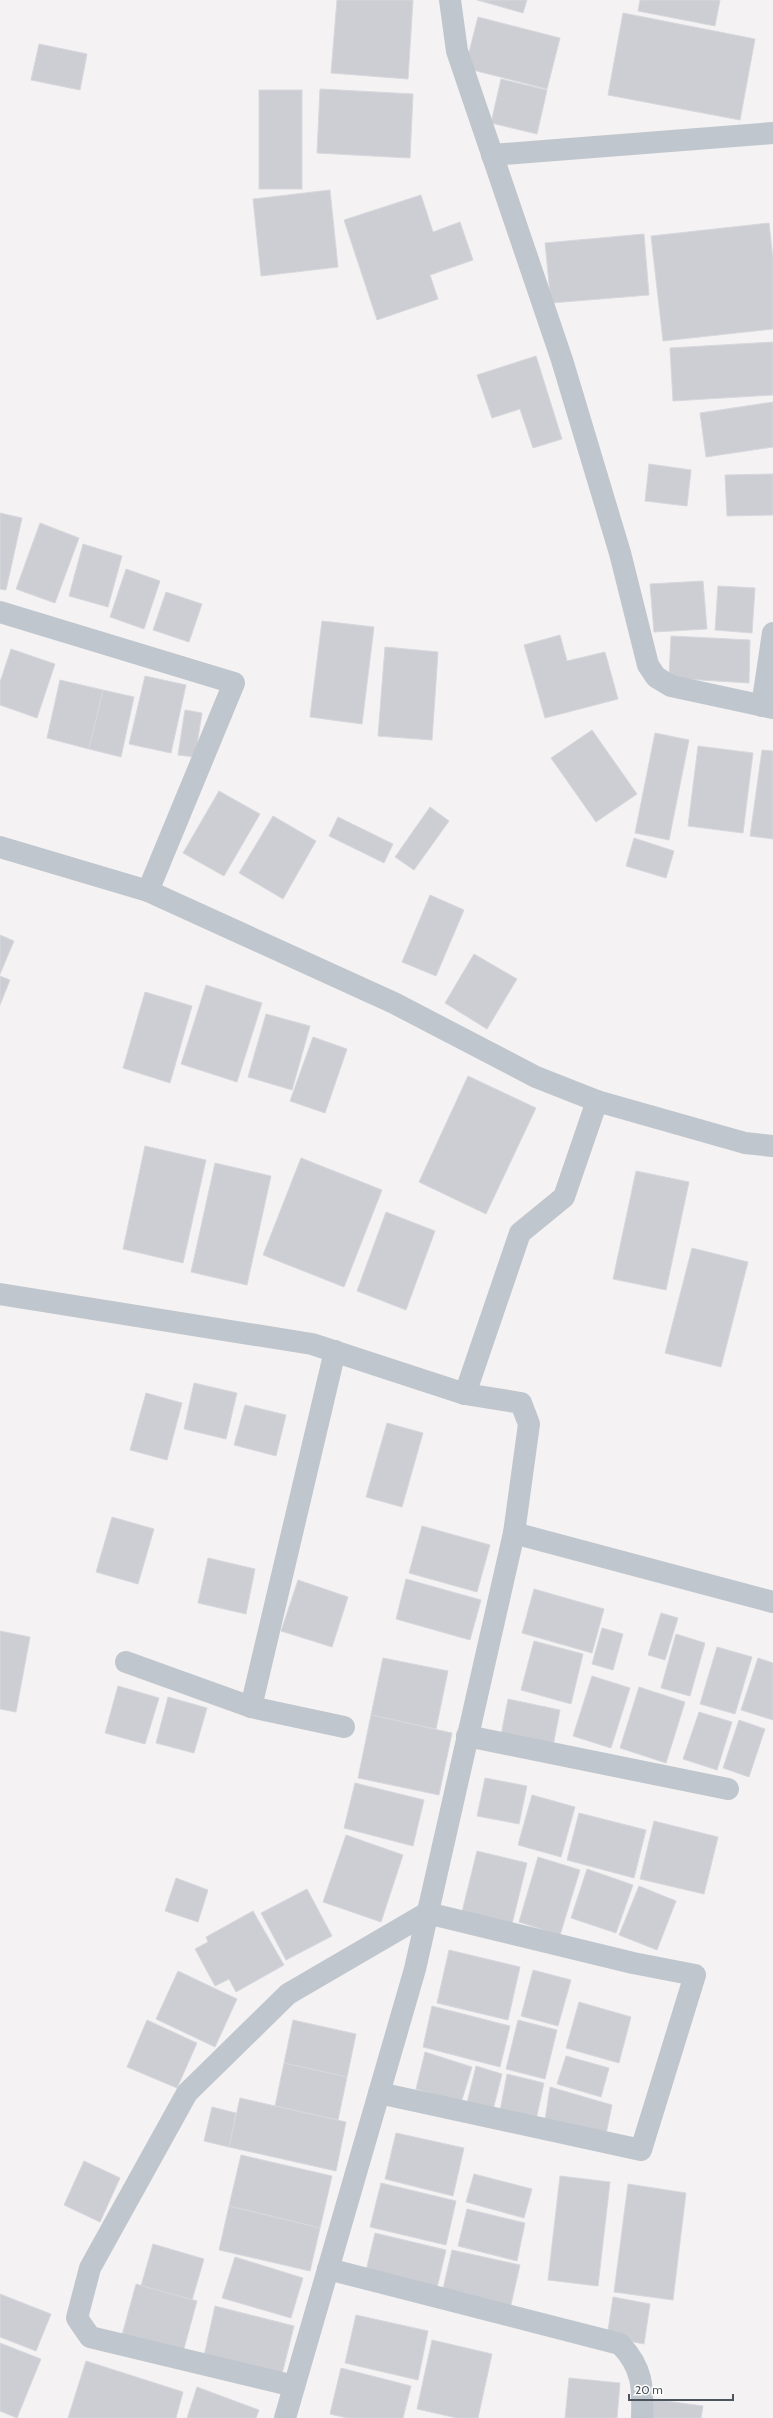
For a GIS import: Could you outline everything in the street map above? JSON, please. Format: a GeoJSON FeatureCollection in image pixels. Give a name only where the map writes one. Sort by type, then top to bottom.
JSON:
{"type":"FeatureCollection","features":[{"type":"Feature","properties":{"kind":"street"},"geometry":{"type":"LineString","coordinates":[[450,0],[457,51],[562,360],[616,538],[648,665],[656,677],[671,686],[767,707],[773,633]]}},
{"type":"Feature","properties":{"kind":"street"},"geometry":{"type":"LineString","coordinates":[[492,155],[773,133]]}},
{"type":"Feature","properties":{"kind":"street"},"geometry":{"type":"LineString","coordinates":[[0,612],[234,683],[148,891]]}},
{"type":"Feature","properties":{"kind":"street"},"geometry":{"type":"LineString","coordinates":[[0,847],[148,891],[394,1002],[536,1077],[597,1101],[745,1143],[773,1146]]}},
{"type":"Feature","properties":{"kind":"street"},"geometry":{"type":"LineString","coordinates":[[465,1394],[520,1233],[564,1197],[597,1101]]}},
{"type":"Feature","properties":{"kind":"street"},"geometry":{"type":"LineString","coordinates":[[0,1294],[312,1344],[465,1394],[521,1403],[529,1424],[514,1533],[415,1969],[285,2418]]}},
{"type":"Feature","properties":{"kind":"street"},"geometry":{"type":"LineString","coordinates":[[251,1707],[335,1352]]}},
{"type":"Feature","properties":{"kind":"street"},"geometry":{"type":"LineString","coordinates":[[514,1533],[773,1602]]}},
{"type":"Feature","properties":{"kind":"street"},"geometry":{"type":"LineString","coordinates":[[126,1662],[251,1707],[344,1727]]}},
{"type":"Feature","properties":{"kind":"street"},"geometry":{"type":"LineString","coordinates":[[467,1736],[728,1789]]}},
{"type":"Feature","properties":{"kind":"street"},"geometry":{"type":"LineString","coordinates":[[294,2386],[90,2337],[77,2318],[90,2268],[187,2093],[288,1994],[427,1913],[633,1963],[695,1975],[641,2150],[379,2093]]}},
{"type":"Feature","properties":{"kind":"street"},"geometry":{"type":"LineString","coordinates":[[328,2269],[620,2344],[632,2357],[639,2370],[643,2391],[642,2418]]}},
{"type":"Feature","properties":{"kind":"building"},"geometry":{"type":"Polygon","coordinates":[[[337,0],[413,0],[408,79],[331,73],[337,0]]]}},
{"type":"Feature","properties":{"kind":"building"},"geometry":{"type":"Polygon","coordinates":[[[477,0],[527,0],[523,13],[477,0]]]}},
{"type":"Feature","properties":{"kind":"building"},"geometry":{"type":"Polygon","coordinates":[[[640,0],[720,0],[715,26],[638,11],[640,0]]]}},
{"type":"Feature","properties":{"kind":"building"},"geometry":{"type":"Polygon","coordinates":[[[623,13],[755,39],[740,120],[608,95],[623,13]]]}},
{"type":"Feature","properties":{"kind":"building"},"geometry":{"type":"Polygon","coordinates":[[[478,17],[560,38],[547,89],[465,68],[478,17]]]}},
{"type":"Feature","properties":{"kind":"building"},"geometry":{"type":"Polygon","coordinates":[[[39,44],[87,54],[80,90],[31,80],[39,44]]]}},
{"type":"Feature","properties":{"kind":"building"},"geometry":{"type":"Polygon","coordinates":[[[501,79],[547,90],[537,134],[491,123],[501,79]]]}},
{"type":"Feature","properties":{"kind":"building"},"geometry":{"type":"Polygon","coordinates":[[[320,89],[413,94],[410,158],[317,153],[320,89]]]}},
{"type":"Feature","properties":{"kind":"building"},"geometry":{"type":"Polygon","coordinates":[[[259,90],[302,90],[302,189],[259,189],[259,90]]]}},
{"type":"Feature","properties":{"kind":"building"},"geometry":{"type":"Polygon","coordinates":[[[330,190],[338,267],[261,276],[253,199],[330,190]]]}},
{"type":"Feature","properties":{"kind":"building"},"geometry":{"type":"Polygon","coordinates":[[[421,195],[433,232],[460,222],[473,260],[430,275],[438,299],[377,320],[344,220],[421,195]]]}},
{"type":"Feature","properties":{"kind":"building"},"geometry":{"type":"Polygon","coordinates":[[[769,223],[773,259],[773,329],[663,341],[651,236],[769,223]]]}},
{"type":"Feature","properties":{"kind":"building"},"geometry":{"type":"Polygon","coordinates":[[[644,234],[649,295],[551,303],[545,243],[644,234]]]}},
{"type":"Feature","properties":{"kind":"building"},"geometry":{"type":"Polygon","coordinates":[[[773,342],[773,395],[673,401],[670,348],[773,342]]]}},
{"type":"Feature","properties":{"kind":"building"},"geometry":{"type":"Polygon","coordinates":[[[536,356],[562,439],[533,448],[520,409],[492,418],[477,375],[536,356]]]}},
{"type":"Feature","properties":{"kind":"building"},"geometry":{"type":"Polygon","coordinates":[[[773,402],[773,447],[706,457],[700,413],[773,402]]]}},
{"type":"Feature","properties":{"kind":"building"},"geometry":{"type":"Polygon","coordinates":[[[649,464],[691,470],[687,506],[645,501],[649,464]]]}},
{"type":"Feature","properties":{"kind":"building"},"geometry":{"type":"Polygon","coordinates":[[[773,474],[773,515],[727,516],[725,475],[773,474]]]}},
{"type":"Feature","properties":{"kind":"building"},"geometry":{"type":"Polygon","coordinates":[[[0,513],[22,518],[6,590],[0,589],[0,513]]]}},
{"type":"Feature","properties":{"kind":"building"},"geometry":{"type":"Polygon","coordinates":[[[40,523],[79,538],[55,603],[16,589],[40,523]]]}},
{"type":"Feature","properties":{"kind":"building"},"geometry":{"type":"Polygon","coordinates":[[[83,544],[122,556],[108,607],[69,596],[83,544]]]}},
{"type":"Feature","properties":{"kind":"building"},"geometry":{"type":"Polygon","coordinates":[[[126,569],[160,581],[144,629],[110,617],[126,569]]]}},
{"type":"Feature","properties":{"kind":"building"},"geometry":{"type":"Polygon","coordinates":[[[703,581],[707,629],[654,632],[650,584],[703,581]]]}},
{"type":"Feature","properties":{"kind":"building"},"geometry":{"type":"Polygon","coordinates":[[[718,586],[755,588],[752,633],[715,630],[718,586]]]}},
{"type":"Feature","properties":{"kind":"building"},"geometry":{"type":"Polygon","coordinates":[[[166,592],[202,604],[189,642],[153,630],[166,592]]]}},
{"type":"Feature","properties":{"kind":"building"},"geometry":{"type":"Polygon","coordinates":[[[322,621],[374,627],[362,724],[310,717],[322,621]]]}},
{"type":"Feature","properties":{"kind":"building"},"geometry":{"type":"Polygon","coordinates":[[[560,635],[567,661],[605,652],[618,699],[545,718],[524,645],[560,635]]]}},
{"type":"Feature","properties":{"kind":"building"},"geometry":{"type":"Polygon","coordinates":[[[671,636],[750,640],[749,683],[669,678],[671,636]]]}},
{"type":"Feature","properties":{"kind":"building"},"geometry":{"type":"Polygon","coordinates":[[[385,647],[438,652],[432,740],[378,736],[385,647]]]}},
{"type":"Feature","properties":{"kind":"building"},"geometry":{"type":"Polygon","coordinates":[[[11,649],[55,664],[37,718],[0,705],[0,682],[11,649]]]}},
{"type":"Feature","properties":{"kind":"building"},"geometry":{"type":"Polygon","coordinates":[[[145,676],[186,685],[171,753],[129,744],[145,676]]]}},
{"type":"Feature","properties":{"kind":"building"},"geometry":{"type":"Polygon","coordinates":[[[60,680],[103,690],[89,749],[47,738],[60,680]]]}},
{"type":"Feature","properties":{"kind":"building"},"geometry":{"type":"Polygon","coordinates":[[[103,690],[134,697],[121,757],[89,749],[103,690]]]}},
{"type":"Feature","properties":{"kind":"building"},"geometry":{"type":"Polygon","coordinates":[[[185,710],[202,713],[195,757],[178,755],[185,710]]]}},
{"type":"Feature","properties":{"kind":"building"},"geometry":{"type":"Polygon","coordinates":[[[592,730],[637,794],[596,822],[551,758],[592,730]]]}},
{"type":"Feature","properties":{"kind":"building"},"geometry":{"type":"Polygon","coordinates":[[[655,733],[689,740],[669,840],[635,833],[655,733]]]}},
{"type":"Feature","properties":{"kind":"building"},"geometry":{"type":"Polygon","coordinates":[[[698,746],[753,753],[743,833],[688,826],[698,746]]]}},
{"type":"Feature","properties":{"kind":"building"},"geometry":{"type":"Polygon","coordinates":[[[762,750],[773,751],[773,839],[750,836],[762,750]]]}},
{"type":"Feature","properties":{"kind":"building"},"geometry":{"type":"Polygon","coordinates":[[[219,791],[260,814],[224,876],[183,853],[219,791]]]}},
{"type":"Feature","properties":{"kind":"building"},"geometry":{"type":"Polygon","coordinates":[[[430,807],[449,821],[414,870],[395,857],[430,807]]]}},
{"type":"Feature","properties":{"kind":"building"},"geometry":{"type":"Polygon","coordinates":[[[273,816],[316,841],[283,899],[239,873],[273,816]]]}},
{"type":"Feature","properties":{"kind":"building"},"geometry":{"type":"Polygon","coordinates":[[[338,817],[393,844],[384,863],[329,836],[338,817]]]}},
{"type":"Feature","properties":{"kind":"building"},"geometry":{"type":"Polygon","coordinates":[[[634,838],[674,851],[666,878],[626,866],[634,838]]]}},
{"type":"Feature","properties":{"kind":"building"},"geometry":{"type":"Polygon","coordinates":[[[430,895],[464,910],[436,976],[402,962],[430,895]]]}},
{"type":"Feature","properties":{"kind":"building"},"geometry":{"type":"Polygon","coordinates":[[[0,935],[14,941],[0,974],[0,935]]]}},
{"type":"Feature","properties":{"kind":"building"},"geometry":{"type":"Polygon","coordinates":[[[474,954],[517,979],[487,1029],[445,1003],[474,954]]]}},
{"type":"Feature","properties":{"kind":"building"},"geometry":{"type":"Polygon","coordinates":[[[0,976],[10,980],[0,1005],[0,976]]]}},
{"type":"Feature","properties":{"kind":"building"},"geometry":{"type":"Polygon","coordinates":[[[206,985],[262,1003],[237,1082],[181,1064],[206,985]]]}},
{"type":"Feature","properties":{"kind":"building"},"geometry":{"type":"Polygon","coordinates":[[[145,992],[192,1006],[170,1083],[123,1068],[145,992]]]}},
{"type":"Feature","properties":{"kind":"building"},"geometry":{"type":"Polygon","coordinates":[[[266,1014],[310,1026],[292,1090],[248,1077],[266,1014]]]}},
{"type":"Feature","properties":{"kind":"building"},"geometry":{"type":"Polygon","coordinates":[[[313,1037],[347,1049],[325,1113],[290,1101],[313,1037]]]}},
{"type":"Feature","properties":{"kind":"building"},"geometry":{"type":"Polygon","coordinates":[[[468,1076],[536,1108],[486,1214],[419,1182],[468,1076]]]}},
{"type":"Feature","properties":{"kind":"building"},"geometry":{"type":"Polygon","coordinates":[[[145,1146],[206,1160],[183,1263],[123,1249],[145,1146]]]}},
{"type":"Feature","properties":{"kind":"building"},"geometry":{"type":"Polygon","coordinates":[[[301,1158],[382,1190],[344,1287],[263,1255],[301,1158]]]}},
{"type":"Feature","properties":{"kind":"building"},"geometry":{"type":"Polygon","coordinates":[[[215,1163],[271,1176],[247,1285],[191,1272],[215,1163]]]}},
{"type":"Feature","properties":{"kind":"building"},"geometry":{"type":"Polygon","coordinates":[[[636,1171],[689,1182],[666,1290],[613,1279],[636,1171]]]}},
{"type":"Feature","properties":{"kind":"building"},"geometry":{"type":"Polygon","coordinates":[[[386,1212],[435,1231],[406,1310],[357,1291],[386,1212]]]}},
{"type":"Feature","properties":{"kind":"building"},"geometry":{"type":"Polygon","coordinates":[[[692,1248],[748,1262],[721,1367],[665,1353],[692,1248]]]}},
{"type":"Feature","properties":{"kind":"building"},"geometry":{"type":"Polygon","coordinates":[[[194,1383],[237,1393],[226,1439],[184,1429],[194,1383]]]}},
{"type":"Feature","properties":{"kind":"building"},"geometry":{"type":"Polygon","coordinates":[[[146,1393],[182,1403],[167,1460],[130,1450],[146,1393]]]}},
{"type":"Feature","properties":{"kind":"building"},"geometry":{"type":"Polygon","coordinates":[[[245,1405],[286,1415],[276,1456],[234,1445],[245,1405]]]}},
{"type":"Feature","properties":{"kind":"building"},"geometry":{"type":"Polygon","coordinates":[[[387,1423],[423,1433],[402,1507],[366,1497],[387,1423]]]}},
{"type":"Feature","properties":{"kind":"building"},"geometry":{"type":"Polygon","coordinates":[[[112,1517],[154,1529],[138,1584],[96,1572],[112,1517]]]}},
{"type":"Feature","properties":{"kind":"building"},"geometry":{"type":"Polygon","coordinates":[[[422,1526],[490,1545],[477,1592],[409,1573],[422,1526]]]}},
{"type":"Feature","properties":{"kind":"building"},"geometry":{"type":"Polygon","coordinates":[[[208,1558],[255,1569],[246,1614],[198,1603],[208,1558]]]}},
{"type":"Feature","properties":{"kind":"building"},"geometry":{"type":"Polygon","coordinates":[[[406,1579],[481,1600],[470,1640],[396,1619],[406,1579]]]}},
{"type":"Feature","properties":{"kind":"building"},"geometry":{"type":"Polygon","coordinates":[[[298,1580],[348,1597],[332,1647],[281,1631],[298,1580]]]}},
{"type":"Feature","properties":{"kind":"building"},"geometry":{"type":"Polygon","coordinates":[[[534,1589],[604,1609],[592,1653],[522,1633],[534,1589]]]}},
{"type":"Feature","properties":{"kind":"building"},"geometry":{"type":"Polygon","coordinates":[[[661,1613],[678,1618],[665,1660],[648,1655],[661,1613]]]}},
{"type":"Feature","properties":{"kind":"building"},"geometry":{"type":"Polygon","coordinates":[[[602,1628],[623,1634],[613,1670],[592,1664],[602,1628]]]}},
{"type":"Feature","properties":{"kind":"building"},"geometry":{"type":"Polygon","coordinates":[[[0,1631],[30,1637],[16,1712],[0,1709],[0,1631]]]}},
{"type":"Feature","properties":{"kind":"building"},"geometry":{"type":"Polygon","coordinates":[[[676,1634],[705,1643],[690,1696],[661,1688],[676,1634]]]}},
{"type":"Feature","properties":{"kind":"building"},"geometry":{"type":"Polygon","coordinates":[[[534,1641],[583,1654],[571,1704],[521,1690],[534,1641]]]}},
{"type":"Feature","properties":{"kind":"building"},"geometry":{"type":"Polygon","coordinates":[[[717,1647],[752,1657],[735,1714],[700,1704],[717,1647]]]}},
{"type":"Feature","properties":{"kind":"building"},"geometry":{"type":"Polygon","coordinates":[[[383,1658],[448,1671],[436,1729],[371,1715],[383,1658]]]}},
{"type":"Feature","properties":{"kind":"building"},"geometry":{"type":"Polygon","coordinates":[[[758,1658],[773,1663],[773,1720],[741,1710],[758,1658]]]}},
{"type":"Feature","properties":{"kind":"building"},"geometry":{"type":"Polygon","coordinates":[[[592,1676],[630,1688],[611,1748],[573,1736],[592,1676]]]}},
{"type":"Feature","properties":{"kind":"building"},"geometry":{"type":"Polygon","coordinates":[[[118,1686],[159,1698],[145,1744],[105,1733],[118,1686]]]}},
{"type":"Feature","properties":{"kind":"building"},"geometry":{"type":"Polygon","coordinates":[[[639,1687],[685,1702],[666,1763],[620,1748],[639,1687]]]}},
{"type":"Feature","properties":{"kind":"building"},"geometry":{"type":"Polygon","coordinates":[[[168,1697],[207,1708],[194,1753],[156,1743],[168,1697]]]}},
{"type":"Feature","properties":{"kind":"building"},"geometry":{"type":"Polygon","coordinates":[[[508,1699],[560,1710],[553,1746],[501,1735],[508,1699]]]}},
{"type":"Feature","properties":{"kind":"building"},"geometry":{"type":"Polygon","coordinates":[[[699,1712],[732,1722],[717,1770],[683,1759],[699,1712]]]}},
{"type":"Feature","properties":{"kind":"building"},"geometry":{"type":"Polygon","coordinates":[[[371,1715],[452,1733],[439,1795],[358,1778],[371,1715]]]}},
{"type":"Feature","properties":{"kind":"building"},"geometry":{"type":"Polygon","coordinates":[[[739,1720],[765,1729],[749,1777],[723,1768],[739,1720]]]}},
{"type":"Feature","properties":{"kind":"building"},"geometry":{"type":"Polygon","coordinates":[[[485,1778],[527,1786],[519,1824],[477,1816],[485,1778]]]}},
{"type":"Feature","properties":{"kind":"building"},"geometry":{"type":"Polygon","coordinates":[[[355,1783],[424,1800],[413,1846],[344,1828],[355,1783]]]}},
{"type":"Feature","properties":{"kind":"building"},"geometry":{"type":"Polygon","coordinates":[[[532,1795],[575,1807],[561,1857],[518,1845],[532,1795]]]}},
{"type":"Feature","properties":{"kind":"building"},"geometry":{"type":"Polygon","coordinates":[[[579,1813],[646,1830],[634,1878],[567,1860],[579,1813]]]}},
{"type":"Feature","properties":{"kind":"building"},"geometry":{"type":"Polygon","coordinates":[[[654,1821],[718,1837],[704,1894],[640,1879],[654,1821]]]}},
{"type":"Feature","properties":{"kind":"building"},"geometry":{"type":"Polygon","coordinates":[[[346,1835],[403,1855],[381,1922],[323,1902],[346,1835]]]}},
{"type":"Feature","properties":{"kind":"building"},"geometry":{"type":"Polygon","coordinates":[[[477,1851],[527,1863],[511,1928],[461,1916],[477,1851]]]}},
{"type":"Feature","properties":{"kind":"building"},"geometry":{"type":"Polygon","coordinates":[[[538,1857],[580,1870],[560,1935],[519,1922],[538,1857]]]}},
{"type":"Feature","properties":{"kind":"building"},"geometry":{"type":"Polygon","coordinates":[[[587,1869],[633,1885],[616,1933],[571,1918],[587,1869]]]}},
{"type":"Feature","properties":{"kind":"building"},"geometry":{"type":"Polygon","coordinates":[[[176,1878],[208,1890],[198,1922],[165,1911],[176,1878]]]}},
{"type":"Feature","properties":{"kind":"building"},"geometry":{"type":"Polygon","coordinates":[[[639,1886],[676,1901],[657,1950],[619,1935],[639,1886]]]}},
{"type":"Feature","properties":{"kind":"building"},"geometry":{"type":"Polygon","coordinates":[[[307,1889],[332,1936],[286,1960],[261,1913],[307,1889]]]}},
{"type":"Feature","properties":{"kind":"building"},"geometry":{"type":"Polygon","coordinates":[[[253,1911],[284,1965],[236,1992],[229,1979],[215,1986],[195,1949],[208,1942],[206,1937],[253,1911]]]}},
{"type":"Feature","properties":{"kind":"building"},"geometry":{"type":"Polygon","coordinates":[[[449,1950],[520,1967],[508,2020],[437,2003],[449,1950]]]}},
{"type":"Feature","properties":{"kind":"building"},"geometry":{"type":"Polygon","coordinates":[[[533,1970],[571,1980],[558,2026],[521,2016],[533,1970]]]}},
{"type":"Feature","properties":{"kind":"building"},"geometry":{"type":"Polygon","coordinates":[[[178,1971],[237,1999],[215,2047],[156,2019],[178,1971]]]}},
{"type":"Feature","properties":{"kind":"building"},"geometry":{"type":"Polygon","coordinates":[[[579,2002],[631,2017],[619,2063],[566,2048],[579,2002]]]}},
{"type":"Feature","properties":{"kind":"building"},"geometry":{"type":"Polygon","coordinates":[[[432,2006],[510,2026],[500,2067],[423,2047],[432,2006]]]}},
{"type":"Feature","properties":{"kind":"building"},"geometry":{"type":"Polygon","coordinates":[[[147,2020],[197,2043],[177,2088],[127,2067],[147,2020]]]}},
{"type":"Feature","properties":{"kind":"building"},"geometry":{"type":"Polygon","coordinates":[[[293,2020],[356,2034],[347,2077],[284,2063],[293,2020]]]}},
{"type":"Feature","properties":{"kind":"building"},"geometry":{"type":"Polygon","coordinates":[[[518,2020],[557,2030],[545,2079],[506,2069],[518,2020]]]}},
{"type":"Feature","properties":{"kind":"building"},"geometry":{"type":"Polygon","coordinates":[[[425,2052],[472,2067],[461,2103],[416,2089],[425,2052]]]}},
{"type":"Feature","properties":{"kind":"building"},"geometry":{"type":"Polygon","coordinates":[[[566,2056],[609,2068],[601,2097],[557,2084],[566,2056]]]}},
{"type":"Feature","properties":{"kind":"building"},"geometry":{"type":"Polygon","coordinates":[[[284,2063],[347,2077],[338,2120],[275,2106],[284,2063]]]}},
{"type":"Feature","properties":{"kind":"building"},"geometry":{"type":"Polygon","coordinates":[[[476,2066],[502,2074],[493,2110],[467,2103],[476,2066]]]}},
{"type":"Feature","properties":{"kind":"building"},"geometry":{"type":"Polygon","coordinates":[[[507,2074],[544,2083],[536,2120],[500,2111],[507,2074]]]}},
{"type":"Feature","properties":{"kind":"building"},"geometry":{"type":"Polygon","coordinates":[[[550,2087],[612,2105],[606,2134],[545,2120],[550,2087]]]}},
{"type":"Feature","properties":{"kind":"building"},"geometry":{"type":"Polygon","coordinates":[[[240,2098],[346,2122],[336,2171],[229,2147],[240,2098]]]}},
{"type":"Feature","properties":{"kind":"building"},"geometry":{"type":"Polygon","coordinates":[[[212,2107],[236,2113],[229,2147],[204,2141],[212,2107]]]}},
{"type":"Feature","properties":{"kind":"building"},"geometry":{"type":"Polygon","coordinates":[[[396,2133],[464,2148],[453,2196],[385,2179],[396,2133]]]}},
{"type":"Feature","properties":{"kind":"building"},"geometry":{"type":"Polygon","coordinates":[[[241,2155],[332,2176],[320,2228],[229,2206],[241,2155]]]}},
{"type":"Feature","properties":{"kind":"building"},"geometry":{"type":"Polygon","coordinates":[[[84,2161],[120,2178],[100,2222],[64,2205],[84,2161]]]}},
{"type":"Feature","properties":{"kind":"building"},"geometry":{"type":"Polygon","coordinates":[[[474,2174],[532,2189],[524,2218],[466,2202],[474,2174]]]}},
{"type":"Feature","properties":{"kind":"building"},"geometry":{"type":"Polygon","coordinates":[[[560,2176],[610,2182],[598,2286],[548,2280],[560,2176]]]}},
{"type":"Feature","properties":{"kind":"building"},"geometry":{"type":"Polygon","coordinates":[[[381,2183],[456,2201],[446,2245],[370,2227],[381,2183]]]}},
{"type":"Feature","properties":{"kind":"building"},"geometry":{"type":"Polygon","coordinates":[[[628,2184],[686,2193],[673,2300],[614,2292],[628,2184]]]}},
{"type":"Feature","properties":{"kind":"building"},"geometry":{"type":"Polygon","coordinates":[[[229,2206],[320,2228],[310,2271],[219,2250],[229,2206]]]}},
{"type":"Feature","properties":{"kind":"building"},"geometry":{"type":"Polygon","coordinates":[[[467,2209],[525,2223],[517,2261],[458,2246],[467,2209]]]}},
{"type":"Feature","properties":{"kind":"building"},"geometry":{"type":"Polygon","coordinates":[[[375,2233],[446,2250],[436,2292],[365,2275],[375,2233]]]}},
{"type":"Feature","properties":{"kind":"building"},"geometry":{"type":"Polygon","coordinates":[[[153,2244],[204,2259],[192,2300],[141,2286],[153,2244]]]}},
{"type":"Feature","properties":{"kind":"building"},"geometry":{"type":"Polygon","coordinates":[[[452,2250],[520,2265],[510,2309],[442,2293],[452,2250]]]}},
{"type":"Feature","properties":{"kind":"building"},"geometry":{"type":"Polygon","coordinates":[[[235,2257],[303,2278],[291,2318],[222,2298],[235,2257]]]}},
{"type":"Feature","properties":{"kind":"building"},"geometry":{"type":"Polygon","coordinates":[[[136,2284],[197,2301],[183,2352],[122,2335],[136,2284]]]}},
{"type":"Feature","properties":{"kind":"building"},"geometry":{"type":"Polygon","coordinates":[[[0,2294],[51,2314],[36,2351],[0,2337],[0,2294]]]}},
{"type":"Feature","properties":{"kind":"building"},"geometry":{"type":"Polygon","coordinates":[[[613,2297],[650,2304],[644,2344],[607,2337],[613,2297]]]}},
{"type":"Feature","properties":{"kind":"building"},"geometry":{"type":"Polygon","coordinates":[[[215,2306],[294,2326],[282,2374],[204,2356],[215,2306]]]}},
{"type":"Feature","properties":{"kind":"building"},"geometry":{"type":"Polygon","coordinates":[[[356,2315],[428,2331],[418,2380],[345,2363],[356,2315]]]}},
{"type":"Feature","properties":{"kind":"building"},"geometry":{"type":"Polygon","coordinates":[[[432,2340],[492,2354],[478,2418],[457,2418],[417,2409],[432,2340]]]}},
{"type":"Feature","properties":{"kind":"building"},"geometry":{"type":"Polygon","coordinates":[[[0,2343],[41,2359],[17,2418],[0,2411],[0,2343]]]}},
{"type":"Feature","properties":{"kind":"building"},"geometry":{"type":"Polygon","coordinates":[[[86,2361],[183,2392],[176,2418],[68,2418],[86,2361]]]}},
{"type":"Feature","properties":{"kind":"building"},"geometry":{"type":"Polygon","coordinates":[[[341,2368],[411,2386],[403,2418],[347,2418],[330,2414],[341,2368]]]}},
{"type":"Feature","properties":{"kind":"building"},"geometry":{"type":"Polygon","coordinates":[[[569,2378],[620,2383],[617,2418],[565,2418],[569,2378]]]}},
{"type":"Feature","properties":{"kind":"building"},"geometry":{"type":"Polygon","coordinates":[[[197,2387],[259,2410],[256,2418],[187,2418],[197,2387]]]}},
{"type":"Feature","properties":{"kind":"building"},"geometry":{"type":"Polygon","coordinates":[[[651,2399],[703,2406],[701,2418],[649,2418],[651,2399]]]}}]}
